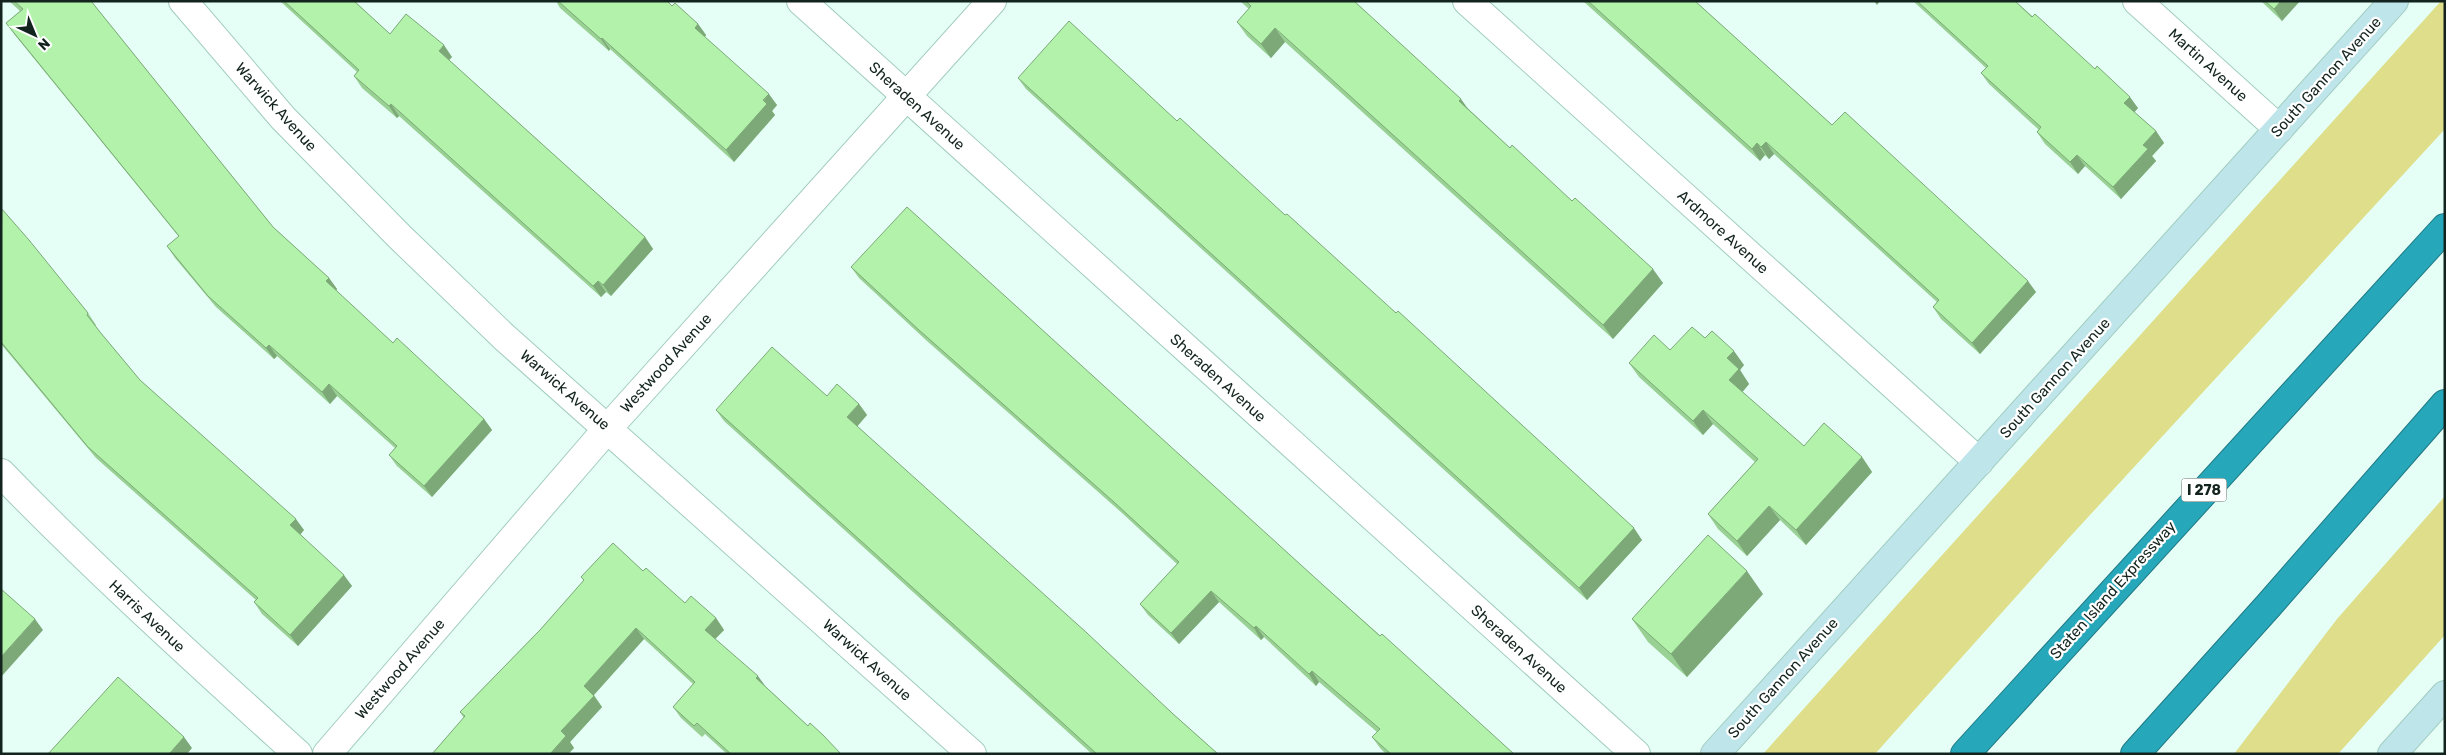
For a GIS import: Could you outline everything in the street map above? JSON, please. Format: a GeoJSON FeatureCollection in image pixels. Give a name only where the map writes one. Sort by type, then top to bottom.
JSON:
{"type":"FeatureCollection","features":[{"type":"Feature","properties":{"kind":"highway","name":"Staten Island Expressway"},"geometry":{"type":"LineString","coordinates":[[1964,754],[2445,228]]}},
{"type":"Feature","properties":{"kind":"highway"},"geometry":{"type":"LineString","coordinates":[[2135,754],[2270,605],[2445,404]]}},
{"type":"Feature","properties":{"kind":"main road","name":"South Gannon Avenue"},"geometry":{"type":"LineString","coordinates":[[1715,754],[2394,1]]}},
{"type":"Feature","properties":{"kind":"main road"},"geometry":{"type":"LineString","coordinates":[[2392,754],[2445,695]]}},
{"type":"Feature","properties":{"kind":"street","name":"Warwick Avenue"},"geometry":{"type":"LineString","coordinates":[[183,1],[283,118],[400,238],[504,337],[972,754]]}},
{"type":"Feature","properties":{"kind":"street","name":"Sheraden Avenue"},"geometry":{"type":"LineString","coordinates":[[801,1],[1636,754]]}},
{"type":"Feature","properties":{"kind":"street","name":"Westwood Avenue"},"geometry":{"type":"LineString","coordinates":[[327,754],[608,428],[992,1]]}},
{"type":"Feature","properties":{"kind":"street","name":"Ardmore Avenue"},"geometry":{"type":"LineString","coordinates":[[1467,1],[1979,462]]}},
{"type":"Feature","properties":{"kind":"street","name":"Martin Avenue"},"geometry":{"type":"LineString","coordinates":[[2137,1],[2279,129]]}},
{"type":"Feature","properties":{"kind":"street","name":"Harris Avenue"},"geometry":{"type":"LineString","coordinates":[[1,473],[49,522],[175,643],[298,754]]}},
{"type":"Feature","properties":{"kind":"shaded area"},"geometry":{"type":"Polygon","coordinates":[[[2441,1],[2445,1],[2445,129],[2067,540],[1875,754],[1763,754],[2441,1]]]}},
{"type":"Feature","properties":{"kind":"shaded area"},"geometry":{"type":"Polygon","coordinates":[[[2445,496],[2445,635],[2338,754],[2234,754],[2337,619],[2445,496]]]}},
{"type":"Feature","properties":{"kind":"building"},"geometry":{"type":"Polygon","coordinates":[[[14,1],[91,1],[273,227],[329,278],[326,281],[393,343],[397,338],[484,419],[424,486],[389,455],[397,446],[329,384],[322,392],[269,345],[266,348],[208,296],[167,246],[179,236],[6,23],[23,9],[14,1]]]}},
{"type":"Feature","properties":{"kind":"building"},"geometry":{"type":"Polygon","coordinates":[[[284,1],[354,1],[390,34],[406,14],[444,45],[439,51],[645,237],[603,285],[598,281],[593,286],[391,104],[389,106],[354,76],[359,70],[284,1]]]}},
{"type":"Feature","properties":{"kind":"building"},"geometry":{"type":"Polygon","coordinates":[[[558,1],[667,1],[672,6],[675,3],[698,24],[695,28],[769,94],[763,100],[767,104],[726,150],[602,38],[558,1]]]}},
{"type":"Feature","properties":{"kind":"building"},"geometry":{"type":"Polygon","coordinates":[[[1246,1],[1354,1],[1461,99],[1459,101],[1510,148],[1512,145],[1572,201],[1575,198],[1653,269],[1603,325],[1275,28],[1261,44],[1237,22],[1251,6],[1246,1]]]}},
{"type":"Feature","properties":{"kind":"building"},"geometry":{"type":"Polygon","coordinates":[[[1588,1],[1695,1],[1832,125],[1845,112],[2028,281],[1972,343],[1933,307],[1939,300],[1766,142],[1761,147],[1757,143],[1752,149],[1588,1]]]}},
{"type":"Feature","properties":{"kind":"building"},"geometry":{"type":"Polygon","coordinates":[[[1917,1],[2015,1],[2032,17],[2035,14],[2095,69],[2097,66],[2130,97],[2124,103],[2156,131],[2143,145],[2148,149],[2113,187],[2077,155],[2070,162],[2037,132],[2041,127],[1981,73],[1988,66],[1917,1]]]}},
{"type":"Feature","properties":{"kind":"building"},"geometry":{"type":"Polygon","coordinates":[[[2265,1],[2281,1],[2274,9],[2265,1]]]}},
{"type":"Feature","properties":{"kind":"building"},"geometry":{"type":"Polygon","coordinates":[[[1069,21],[1177,121],[1180,118],[1285,215],[1287,214],[1396,313],[1398,311],[1634,528],[1579,588],[1018,78],[1069,21]]]}},
{"type":"Feature","properties":{"kind":"building"},"geometry":{"type":"Polygon","coordinates":[[[907,207],[1323,585],[1380,636],[1382,634],[1514,754],[1391,754],[1372,737],[1380,729],[1312,671],[1309,674],[1256,626],[1254,628],[1211,591],[1171,633],[1140,604],[1179,562],[851,267],[907,207]]]}},
{"type":"Feature","properties":{"kind":"building"},"geometry":{"type":"Polygon","coordinates":[[[1,208],[88,313],[87,315],[100,332],[140,380],[296,519],[290,525],[344,575],[290,635],[254,602],[258,598],[88,447],[1,342],[1,208]]]}},
{"type":"Feature","properties":{"kind":"building"},"geometry":{"type":"Polygon","coordinates":[[[1692,327],[1705,338],[1712,331],[1734,351],[1727,358],[1739,369],[1729,380],[1804,446],[1824,423],[1862,457],[1796,530],[1769,506],[1737,541],[1708,514],[1758,459],[1703,410],[1693,421],[1629,363],[1654,335],[1670,350],[1692,327]]]}},
{"type":"Feature","properties":{"kind":"building"},"geometry":{"type":"Polygon","coordinates":[[[772,347],[827,396],[837,384],[859,404],[847,417],[1218,754],[1097,754],[716,410],[772,347]]]}},
{"type":"Feature","properties":{"kind":"building"},"geometry":{"type":"Polygon","coordinates":[[[1708,535],[1747,571],[1671,654],[1632,619],[1708,535]]]}},
{"type":"Feature","properties":{"kind":"building"},"geometry":{"type":"Polygon","coordinates":[[[613,543],[643,571],[646,568],[685,603],[691,596],[716,618],[705,630],[758,676],[756,678],[808,726],[810,723],[841,754],[731,754],[697,723],[694,726],[673,707],[695,682],[636,628],[584,686],[594,696],[561,731],[566,736],[550,754],[432,754],[465,716],[460,712],[540,630],[584,580],[581,577],[613,543]]]}},
{"type":"Feature","properties":{"kind":"building"},"geometry":{"type":"Polygon","coordinates":[[[1,589],[35,619],[1,657],[1,589]]]}},
{"type":"Feature","properties":{"kind":"building"},"geometry":{"type":"Polygon","coordinates":[[[118,677],[184,737],[169,754],[48,754],[118,677]]]}}]}
